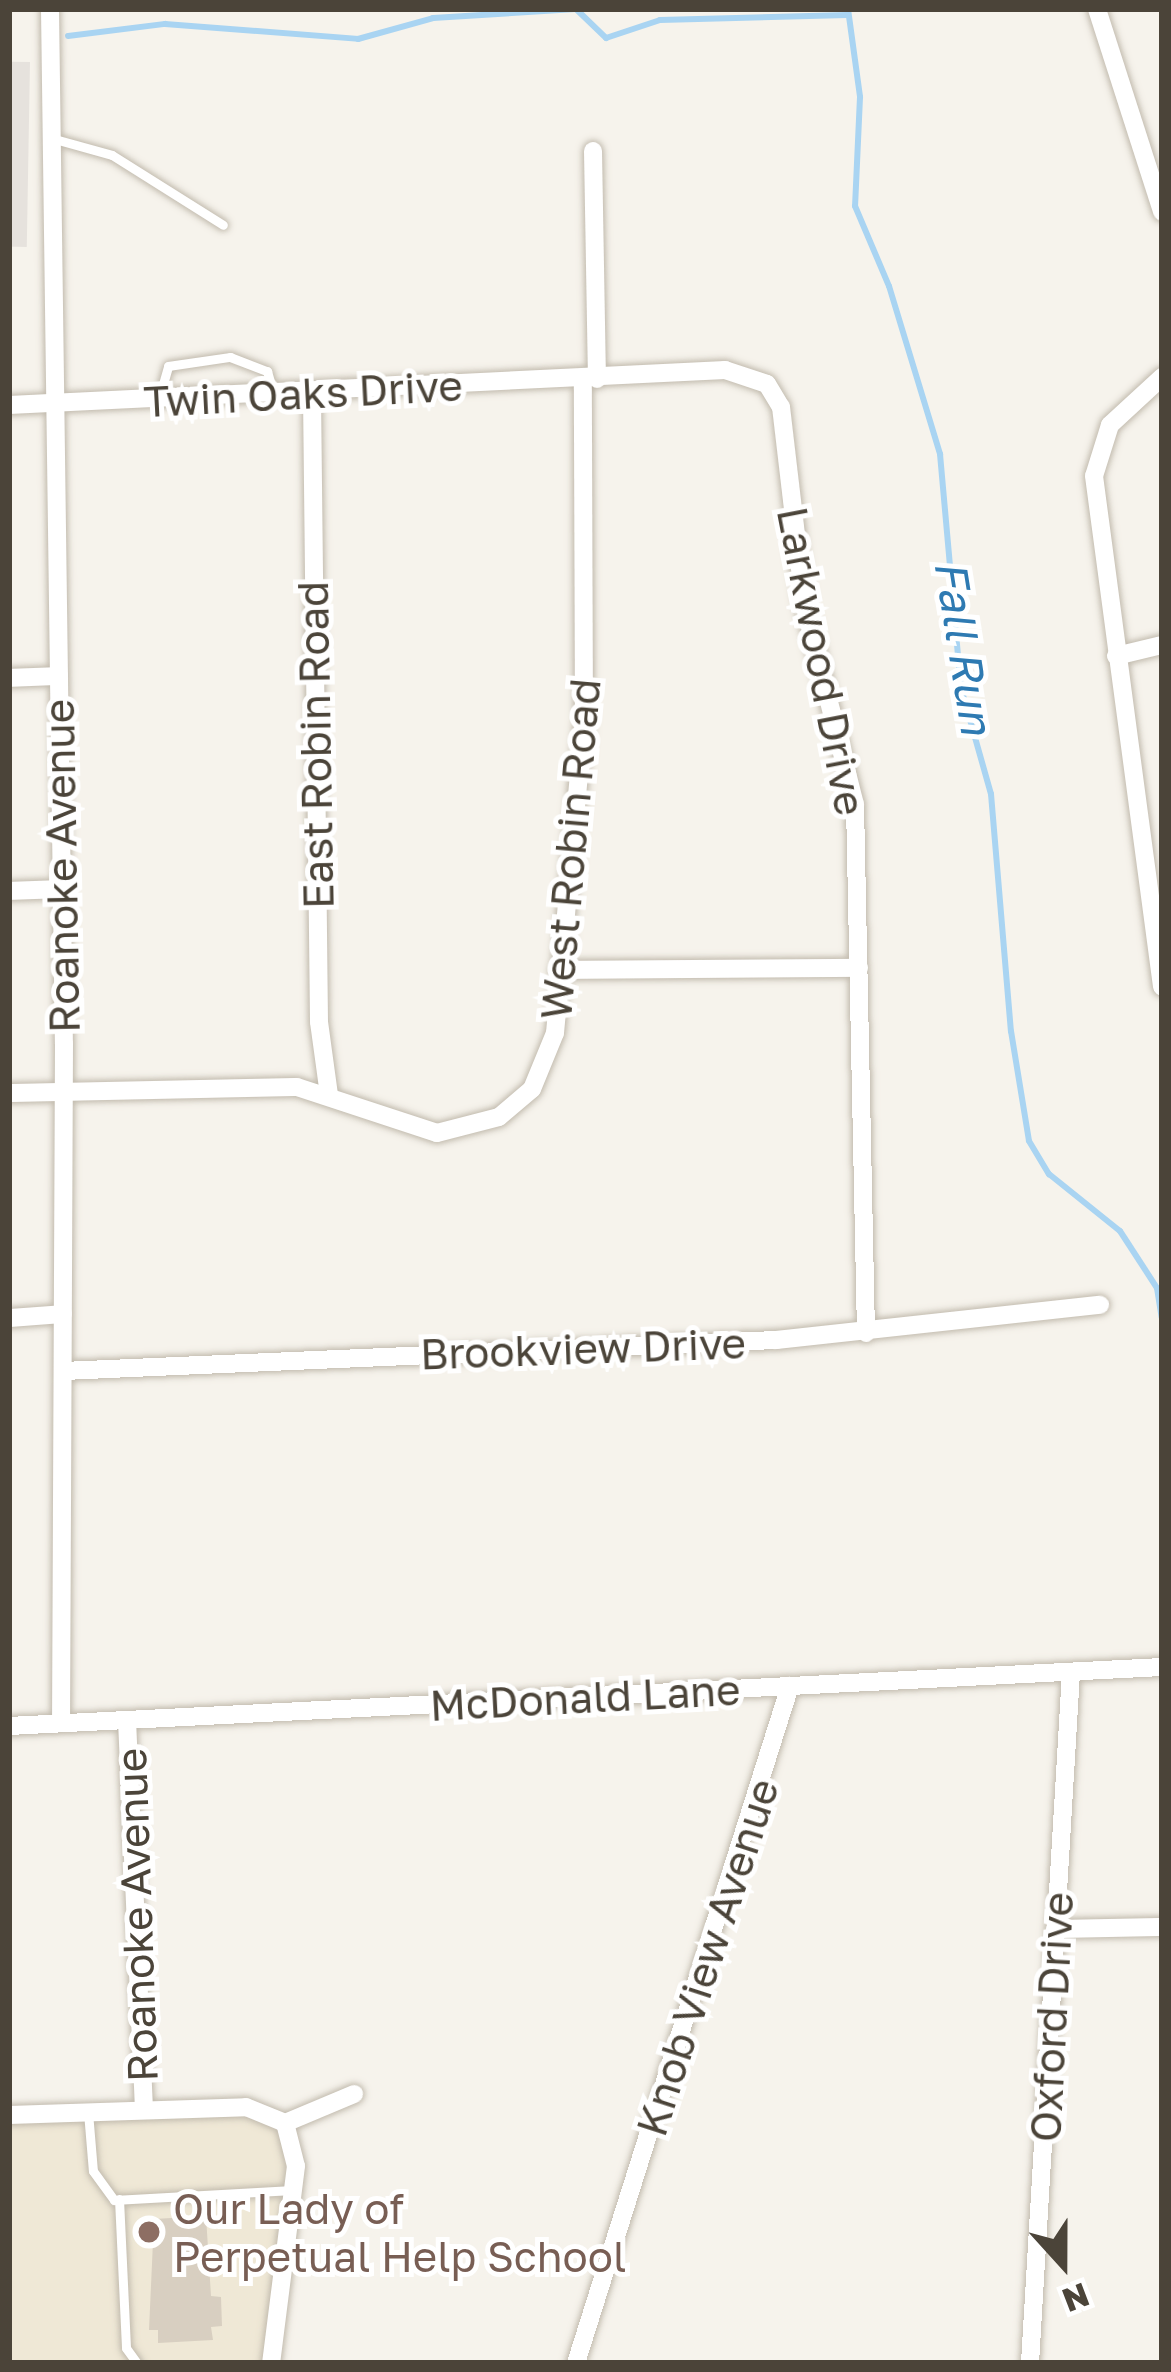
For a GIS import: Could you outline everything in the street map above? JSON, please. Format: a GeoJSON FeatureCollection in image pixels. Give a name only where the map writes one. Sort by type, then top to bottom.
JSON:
{"type":"FeatureCollection","features":[{"type":"Feature","properties":{"kind":"street","name":"Roanoke Avenue"},"geometry":{"type":"LineString","coordinates":[[50,9],[63,1089],[61,1723]]}},
{"type":"Feature","properties":{"kind":"street"},"geometry":{"type":"LineString","coordinates":[[1097,9],[1154,162],[1162,212]]}},
{"type":"Feature","properties":{"kind":"street","name":"West Robin Road"},"geometry":{"type":"LineString","coordinates":[[9,1093],[278,1085],[329,1095],[399,1126],[437,1133],[499,1117],[532,1089],[551,1053],[584,720],[593,151]]}},
{"type":"Feature","properties":{"kind":"street","name":"Larkwood Drive"},"geometry":{"type":"LineString","coordinates":[[590,379],[724,370],[755,376],[776,393],[804,603],[852,781],[866,1333]]}},
{"type":"Feature","properties":{"kind":"street"},"geometry":{"type":"LineString","coordinates":[[1162,376],[1110,425],[1097,458],[1116,656],[1156,901],[1162,986]]}},
{"type":"Feature","properties":{"kind":"street","name":"Twin Oaks Drive"},"geometry":{"type":"LineString","coordinates":[[9,404],[274,398],[590,379]]}},
{"type":"Feature","properties":{"kind":"street","name":"East Robin Road"},"geometry":{"type":"LineString","coordinates":[[312,394],[317,927],[329,1095]]}},
{"type":"Feature","properties":{"kind":"street"},"geometry":{"type":"LineString","coordinates":[[1116,656],[1162,645]]}},
{"type":"Feature","properties":{"kind":"street"},"geometry":{"type":"LineString","coordinates":[[9,678],[59,676]]}},
{"type":"Feature","properties":{"kind":"street"},"geometry":{"type":"LineString","coordinates":[[9,891],[60,889]]}},
{"type":"Feature","properties":{"kind":"street"},"geometry":{"type":"LineString","coordinates":[[559,970],[859,968]]}},
{"type":"Feature","properties":{"kind":"street","name":"Brookview Drive"},"geometry":{"type":"LineString","coordinates":[[63,1372],[866,1333],[1100,1305]]}},
{"type":"Feature","properties":{"kind":"street"},"geometry":{"type":"LineString","coordinates":[[9,1318],[63,1314]]}},
{"type":"Feature","properties":{"kind":"street","name":"McDonald Lane"},"geometry":{"type":"LineString","coordinates":[[9,1726],[1162,1667]]}},
{"type":"Feature","properties":{"kind":"street","name":"Oxford Drive"},"geometry":{"type":"LineString","coordinates":[[1030,2363],[1071,1672]]}},
{"type":"Feature","properties":{"kind":"street","name":"Knob View Avenue"},"geometry":{"type":"LineString","coordinates":[[576,2363],[790,1686]]}},
{"type":"Feature","properties":{"kind":"street","name":"Roanoke Avenue"},"geometry":{"type":"LineString","coordinates":[[127,1720],[144,2110]]}},
{"type":"Feature","properties":{"kind":"street"},"geometry":{"type":"LineString","coordinates":[[1055,1929],[1162,1927]]}},
{"type":"Feature","properties":{"kind":"street"},"geometry":{"type":"LineString","coordinates":[[9,2115],[246,2107],[285,2123],[354,2095]]}},
{"type":"Feature","properties":{"kind":"street"},"geometry":{"type":"LineString","coordinates":[[271,2363],[293,2190],[295,2148],[285,2123]]}},
{"type":"Feature","properties":{"kind":"lane"},"geometry":{"type":"LineString","coordinates":[[51,138],[112,155],[223,225]]}},
{"type":"Feature","properties":{"kind":"lane"},"geometry":{"type":"LineString","coordinates":[[158,401],[168,366],[230,358],[267,371],[274,398]]}},
{"type":"Feature","properties":{"kind":"lane"},"geometry":{"type":"LineString","coordinates":[[88,2112],[92,2171],[108,2197],[293,2190]]}},
{"type":"Feature","properties":{"kind":"lane"},"geometry":{"type":"LineString","coordinates":[[119,2199],[126,2348],[137,2363]]}},
{"type":"Feature","properties":{"kind":"shaded area"},"geometry":{"type":"Polygon","coordinates":[[[9,62],[30,62],[27,247],[9,247],[9,62]]]}},
{"type":"Feature","properties":{"kind":"shaded area","name":"Our Lady of Perpetual Help School"},"geometry":{"type":"Polygon","coordinates":[[[224,2106],[275,2117],[295,2148],[271,2363],[9,2363],[9,2116],[224,2106]]]}},
{"type":"Feature","properties":{"kind":"building"},"geometry":{"type":"Polygon","coordinates":[[[206,2216],[211,2296],[221,2297],[222,2326],[211,2327],[213,2340],[158,2343],[158,2330],[149,2330],[154,2219],[206,2216]]]}},
{"type":"Feature","properties":{"kind":"waterway"},"geometry":{"type":"LineString","coordinates":[[68,36],[165,24],[358,39],[433,18],[576,9],[606,38],[660,20],[847,15]]}},
{"type":"Feature","properties":{"kind":"waterway","name":"Fall Run"},"geometry":{"type":"LineString","coordinates":[[848,9],[860,97],[855,206],[889,286],[940,454],[961,688],[991,794],[1011,1031],[1029,1141],[1049,1174],[1120,1231],[1157,1288],[1162,1318]]}},
{"type":"Feature","properties":{"kind":"place","name":"Our Lady of Perpetual Help School"},"geometry":{"type":"Point","coordinates":[149,2232]}}]}
